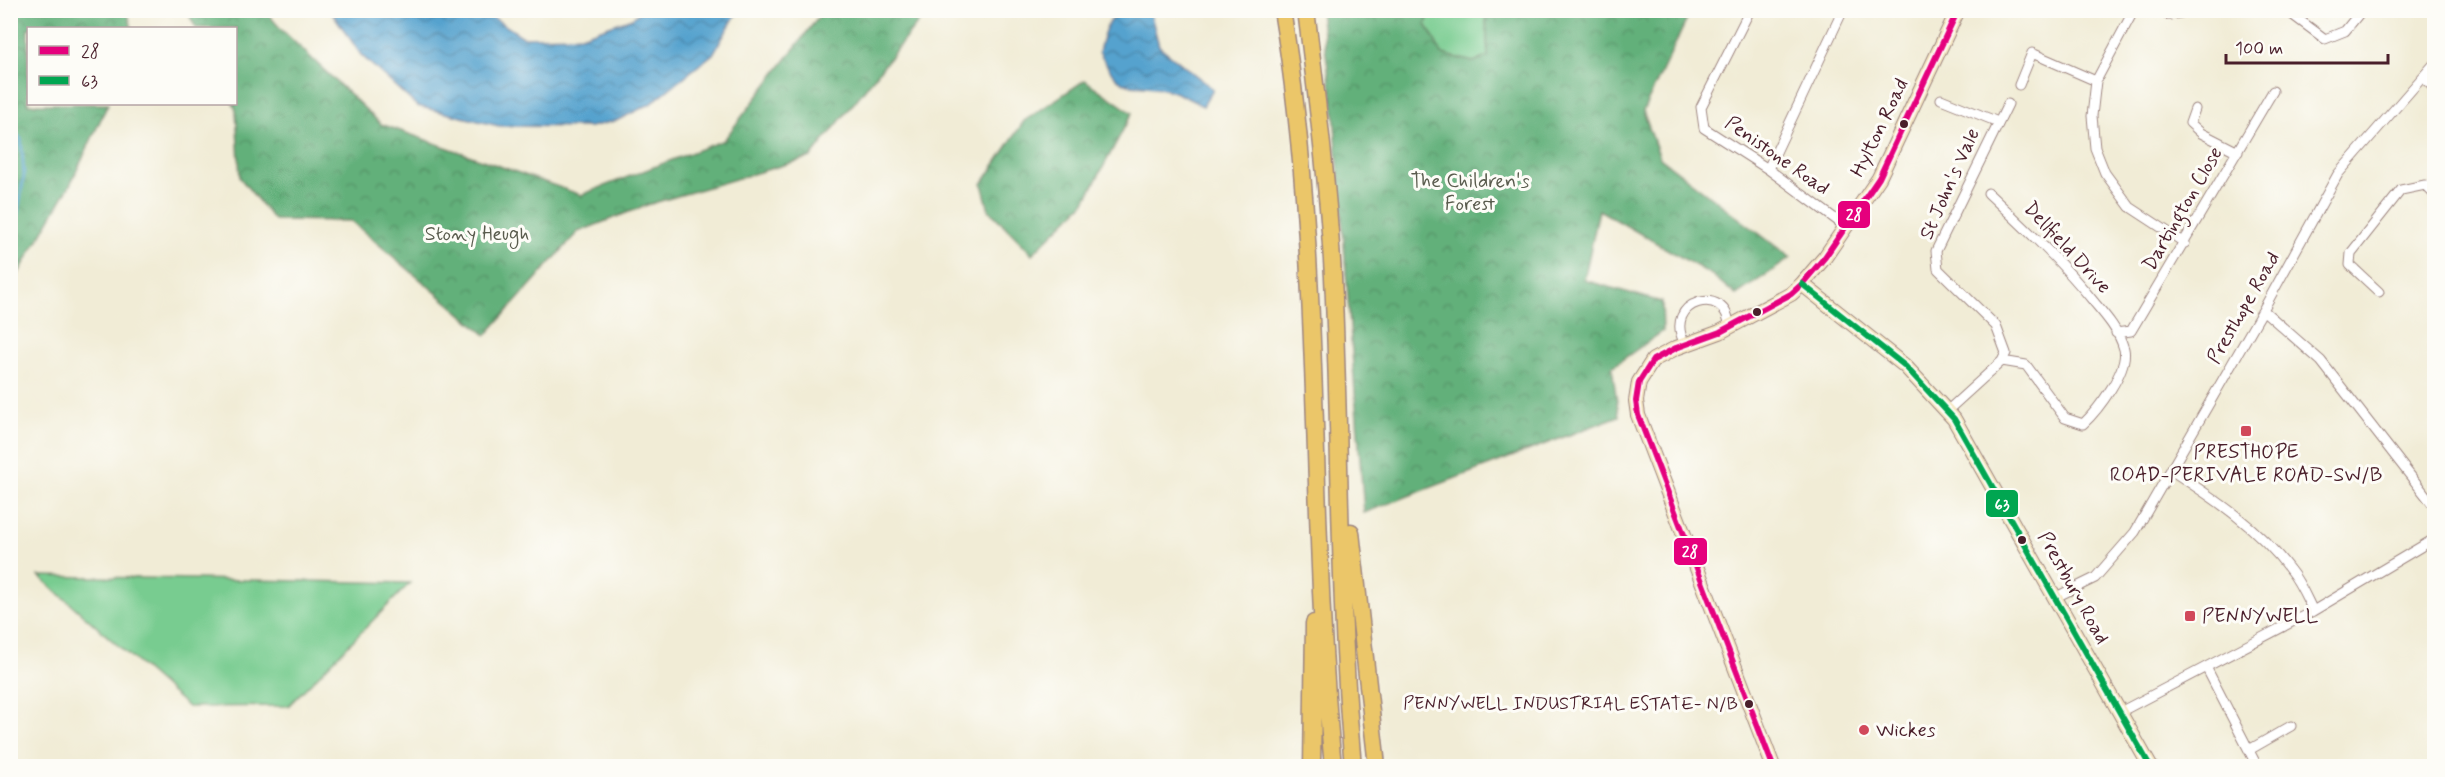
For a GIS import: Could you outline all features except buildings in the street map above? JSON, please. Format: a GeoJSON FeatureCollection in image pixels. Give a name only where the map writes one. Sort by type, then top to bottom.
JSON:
{"type":"FeatureCollection","features":[{"type":"Feature","properties":{"kind":"highway"},"geometry":{"type":"LineString","coordinates":[[1282,10],[1303,160],[1311,277],[1316,501],[1312,766]]}},
{"type":"Feature","properties":{"kind":"highway"},"geometry":{"type":"LineString","coordinates":[[1306,10],[1325,154],[1333,277],[1345,648],[1353,766]]}},
{"type":"Feature","properties":{"kind":"highway"},"geometry":{"type":"LineString","coordinates":[[1338,413],[1377,766]]}},
{"type":"Feature","properties":{"kind":"highway"},"geometry":{"type":"LineString","coordinates":[[1316,501],[1333,766]]}},
{"type":"Feature","properties":{"kind":"street","name":"Penistone Road"},"geometry":{"type":"LineString","coordinates":[[1750,10],[1701,107],[1704,128],[1768,169],[1846,227]]}},
{"type":"Feature","properties":{"kind":"street"},"geometry":{"type":"LineString","coordinates":[[1768,169],[1843,10]]}},
{"type":"Feature","properties":{"kind":"street","name":"Hylton Road"},"geometry":{"type":"LineString","coordinates":[[1773,766],[1638,415],[1636,401],[1639,382],[1653,360],[1729,327],[1791,294],[1802,284],[1846,227],[1879,178],[1958,10]]}},
{"type":"Feature","properties":{"kind":"street"},"geometry":{"type":"LineString","coordinates":[[2134,10],[2096,81],[2092,132],[2095,148],[2105,173],[2130,207],[2185,243]]}},
{"type":"Feature","properties":{"kind":"street"},"geometry":{"type":"LineString","coordinates":[[2161,10],[2169,15],[2197,10]]}},
{"type":"Feature","properties":{"kind":"street"},"geometry":{"type":"LineString","coordinates":[[2286,10],[2325,39],[2345,31],[2362,10]]}},
{"type":"Feature","properties":{"kind":"street"},"geometry":{"type":"LineString","coordinates":[[2019,85],[2032,53],[2096,81]]}},
{"type":"Feature","properties":{"kind":"street","name":"Presthope Road"},"geometry":{"type":"LineString","coordinates":[[2056,597],[2095,578],[2135,532],[2172,471],[2338,174],[2434,64]]}},
{"type":"Feature","properties":{"kind":"street"},"geometry":{"type":"LineString","coordinates":[[2423,77],[2434,88]]}},
{"type":"Feature","properties":{"kind":"street","name":"Dartington Close"},"geometry":{"type":"LineString","coordinates":[[2116,333],[2131,331],[2273,91]]}},
{"type":"Feature","properties":{"kind":"street"},"geometry":{"type":"LineString","coordinates":[[1941,99],[1998,122]]}},
{"type":"Feature","properties":{"kind":"street","name":"St John's Vale"},"geometry":{"type":"LineString","coordinates":[[2002,361],[2006,353],[1996,326],[1938,269],[1936,251],[2008,104]]}},
{"type":"Feature","properties":{"kind":"street"},"geometry":{"type":"LineString","coordinates":[[2195,110],[2190,123],[2201,133],[2238,152]]}},
{"type":"Feature","properties":{"kind":"street"},"geometry":{"type":"LineString","coordinates":[[2379,292],[2350,265],[2351,253],[2401,190],[2425,185],[2434,194]]}},
{"type":"Feature","properties":{"kind":"street","name":"Dellfield Drive"},"geometry":{"type":"LineString","coordinates":[[1988,193],[2068,269],[2113,326],[2124,351],[2121,370],[2098,410],[2083,424],[2066,418],[2026,365],[2002,361]]}},
{"type":"Feature","properties":{"kind":"street","name":"Prestbury Road"},"geometry":{"type":"LineString","coordinates":[[1802,284],[1905,366],[1954,419],[2150,766]]}},
{"type":"Feature","properties":{"kind":"street"},"geometry":{"type":"LineString","coordinates":[[1685,345],[1679,329],[1680,320],[1690,306],[1699,302],[1707,301],[1724,309],[1729,316],[1729,327]]}},
{"type":"Feature","properties":{"kind":"street"},"geometry":{"type":"LineString","coordinates":[[2263,310],[2321,361],[2434,506]]}},
{"type":"Feature","properties":{"kind":"street"},"geometry":{"type":"LineString","coordinates":[[1947,411],[2002,361]]}},
{"type":"Feature","properties":{"kind":"street"},"geometry":{"type":"LineString","coordinates":[[2172,471],[2224,505],[2256,533],[2291,570],[2313,611]]}},
{"type":"Feature","properties":{"kind":"street"},"geometry":{"type":"LineString","coordinates":[[2120,712],[2313,611],[2434,539]]}},
{"type":"Feature","properties":{"kind":"street"},"geometry":{"type":"LineString","coordinates":[[2206,667],[2257,766]]}},
{"type":"Feature","properties":{"kind":"street"},"geometry":{"type":"LineString","coordinates":[[2249,750],[2291,726]]}},
{"type":"Feature","properties":{"kind":"green space"},"geometry":{"type":"Polygon","coordinates":[[[11,10],[127,11],[132,27],[27,27],[27,105],[108,105],[70,185],[11,286],[11,10]]]}},
{"type":"Feature","properties":{"kind":"green space","name":"Stony Heugh"},"geometry":{"type":"Polygon","coordinates":[[[187,11],[265,11],[381,124],[581,195],[724,140],[823,11],[927,11],[811,157],[647,205],[578,232],[486,335],[351,221],[274,220],[240,178],[236,110],[234,105],[237,105],[237,27],[195,27],[187,11]]]}},
{"type":"Feature","properties":{"kind":"green space","name":"The Children's Forest"},"geometry":{"type":"Polygon","coordinates":[[[1320,11],[1430,11],[1426,24],[1442,54],[1473,62],[1488,57],[1486,17],[1493,11],[1691,11],[1643,111],[1660,158],[1791,258],[1736,295],[1712,275],[1599,210],[1584,280],[1662,302],[1663,331],[1612,367],[1619,416],[1364,513],[1334,111],[1320,11]]]}},
{"type":"Feature","properties":{"kind":"green space"},"geometry":{"type":"Polygon","coordinates":[[[1430,11],[1493,11],[1486,18],[1488,57],[1473,62],[1442,54],[1426,24],[1430,11]]]}},
{"type":"Feature","properties":{"kind":"green space"},"geometry":{"type":"Polygon","coordinates":[[[1085,80],[1132,113],[1084,203],[1032,254],[989,210],[982,184],[1024,121],[1085,80]]]}},
{"type":"Feature","properties":{"kind":"green space"},"geometry":{"type":"Polygon","coordinates":[[[39,576],[410,583],[288,706],[188,707],[39,576]]]}},
{"type":"Feature","properties":{"kind":"water"},"geometry":{"type":"Polygon","coordinates":[[[331,11],[483,11],[523,37],[581,36],[632,18],[641,11],[738,11],[713,54],[650,104],[618,120],[590,127],[499,126],[417,106],[361,55],[331,11]]]}},
{"type":"Feature","properties":{"kind":"water"},"geometry":{"type":"Polygon","coordinates":[[[1128,11],[1150,11],[1159,46],[1213,89],[1203,106],[1172,91],[1128,84],[1115,76],[1107,66],[1099,52],[1105,31],[1110,21],[1128,11]]]}},
{"type":"Feature","properties":{"kind":"waterway"},"geometry":{"type":"LineString","coordinates":[[10,128],[21,139],[24,175],[16,223],[16,245]]}},
{"type":"Feature","properties":{"kind":"transit line","name":"28"},"geometry":{"type":"LineString","coordinates":[[1773,766],[1638,415],[1636,401],[1639,382],[1653,360],[1676,348],[1720,332],[1791,294],[1802,284],[1825,257],[1879,178],[1958,10]]}},
{"type":"Feature","properties":{"kind":"transit line","name":"63"},"geometry":{"type":"LineString","coordinates":[[1802,284],[1905,366],[1954,419],[2150,766]]}},
{"type":"Feature","properties":{"kind":"place","name":"PRESTHOPE ROAD-PERIVALE ROAD-SW/B"},"geometry":{"type":"Point","coordinates":[2246,431]}},
{"type":"Feature","properties":{"kind":"place","name":"PENNYWELL"},"geometry":{"type":"Point","coordinates":[2190,616]}},
{"type":"Feature","properties":{"kind":"place","name":"PENNYWELL INDUSTRIAL ESTATE- N/B"},"geometry":{"type":"Point","coordinates":[1749,704]}},
{"type":"Feature","properties":{"kind":"place","name":"Wickes"},"geometry":{"type":"Point","coordinates":[1864,730]}}]}
